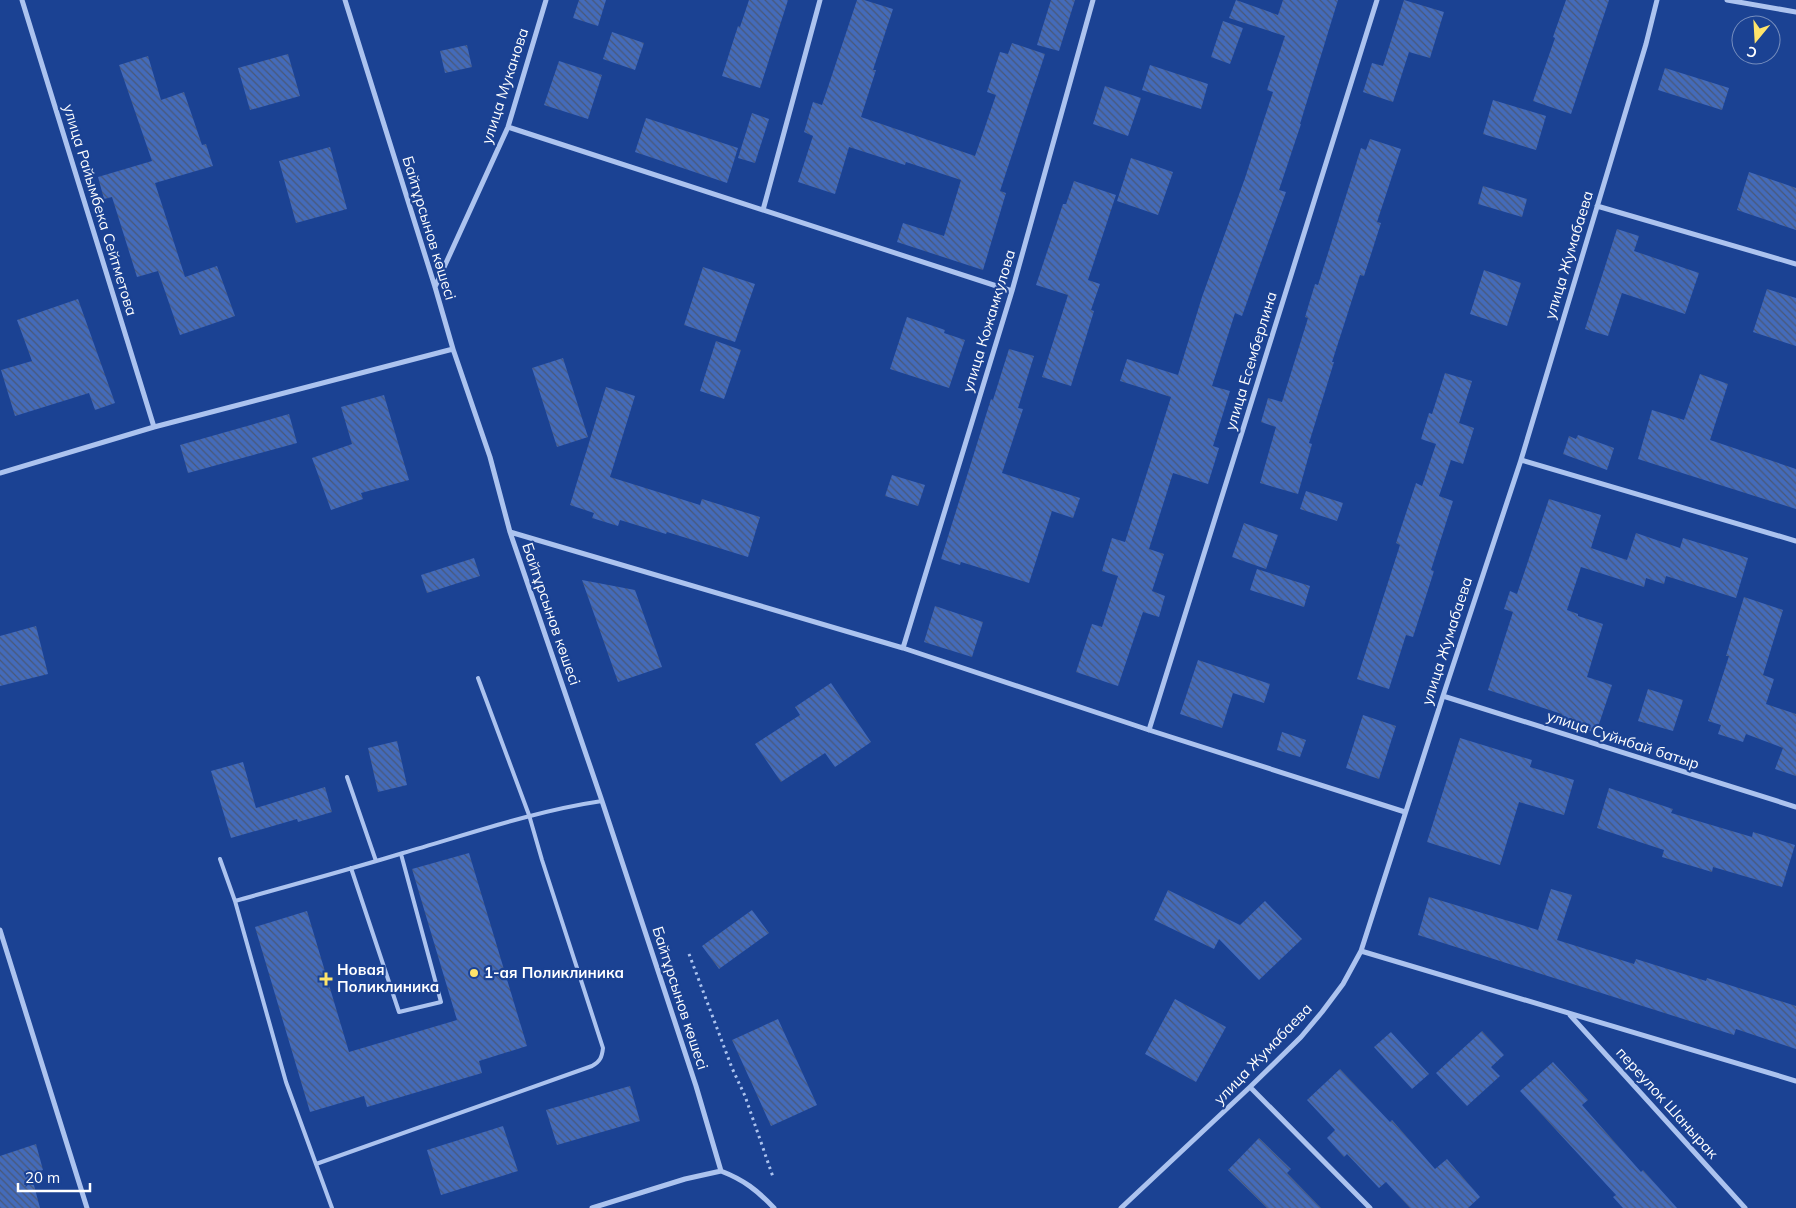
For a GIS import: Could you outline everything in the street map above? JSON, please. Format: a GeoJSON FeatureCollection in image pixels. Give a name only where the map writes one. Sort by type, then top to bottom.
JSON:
{"type":"FeatureCollection","features":[{"type":"Feature","properties":{"kind":"street","name":"улица Райымбека Сейтметова"},"geometry":{"type":"LineString","coordinates":[[22,0],[154,427]]}},
{"type":"Feature","properties":{"kind":"street","name":"Байтұрсынов көшесі"},"geometry":{"type":"LineString","coordinates":[[345,0],[453,348],[490,457],[510,532],[602,801],[696,1086],[721,1171]]}},
{"type":"Feature","properties":{"kind":"street","name":"улица Муканова"},"geometry":{"type":"LineString","coordinates":[[435,287],[508,127],[546,0]]}},
{"type":"Feature","properties":{"kind":"street"},"geometry":{"type":"LineString","coordinates":[[763,210],[820,0]]}},
{"type":"Feature","properties":{"kind":"street","name":"улица Кожамкулова"},"geometry":{"type":"LineString","coordinates":[[903,648],[1012,292],[1093,0]]}},
{"type":"Feature","properties":{"kind":"street","name":"улица Есемберлина"},"geometry":{"type":"LineString","coordinates":[[1149,730],[1377,0]]}},
{"type":"Feature","properties":{"kind":"street","name":"улица Жумабаева"},"geometry":{"type":"LineString","coordinates":[[1121,1208],[1301,1037],[1343,984],[1361,950],[1442,696],[1521,460],[1646,44],[1656,0]]}},
{"type":"Feature","properties":{"kind":"street"},"geometry":{"type":"LineString","coordinates":[[1727,0],[1796,12]]}},
{"type":"Feature","properties":{"kind":"street"},"geometry":{"type":"LineString","coordinates":[[508,127],[1012,292]]}},
{"type":"Feature","properties":{"kind":"street"},"geometry":{"type":"LineString","coordinates":[[1598,206],[1796,264]]}},
{"type":"Feature","properties":{"kind":"street"},"geometry":{"type":"LineString","coordinates":[[0,473],[154,427],[453,348]]}},
{"type":"Feature","properties":{"kind":"street"},"geometry":{"type":"LineString","coordinates":[[1521,460],[1796,541]]}},
{"type":"Feature","properties":{"kind":"street"},"geometry":{"type":"LineString","coordinates":[[510,532],[903,648],[1149,730],[1406,812]]}},
{"type":"Feature","properties":{"kind":"street","name":"улица Суйнбай батыр"},"geometry":{"type":"LineString","coordinates":[[1442,696],[1796,808]]}},
{"type":"Feature","properties":{"kind":"street"},"geometry":{"type":"LineString","coordinates":[[0,930],[86,1208]]}},
{"type":"Feature","properties":{"kind":"street","name":"переулок Шанырак"},"geometry":{"type":"LineString","coordinates":[[1361,950],[1796,1082]]}},
{"type":"Feature","properties":{"kind":"street","name":"переулок Шанырак"},"geometry":{"type":"LineString","coordinates":[[1570,1014],[1745,1208]]}},
{"type":"Feature","properties":{"kind":"street"},"geometry":{"type":"LineString","coordinates":[[1250,1087],[1370,1208]]}},
{"type":"Feature","properties":{"kind":"street"},"geometry":{"type":"LineString","coordinates":[[592,1208],[685,1178],[721,1171],[740,1178],[753,1187],[774,1208]]}},
{"type":"Feature","properties":{"kind":"lane"},"geometry":{"type":"LineString","coordinates":[[316,1164],[598,1063],[602,1056],[603,1048],[529,815],[478,678]]}},
{"type":"Feature","properties":{"kind":"lane"},"geometry":{"type":"LineString","coordinates":[[347,777],[376,861]]}},
{"type":"Feature","properties":{"kind":"lane"},"geometry":{"type":"LineString","coordinates":[[235,902],[529,815],[602,801]]}},
{"type":"Feature","properties":{"kind":"lane"},"geometry":{"type":"LineString","coordinates":[[351,868],[399,1012],[441,1002],[401,854]]}},
{"type":"Feature","properties":{"kind":"lane"},"geometry":{"type":"LineString","coordinates":[[220,858],[235,902],[286,1082],[332,1208]]}},
{"type":"Feature","properties":{"kind":"path"},"geometry":{"type":"LineString","coordinates":[[689,954],[732,1068],[746,1096],[773,1177]]}},
{"type":"Feature","properties":{"kind":"building"},"geometry":{"type":"Polygon","coordinates":[[[579,0],[606,0],[598,26],[573,18],[579,0]]]}},
{"type":"Feature","properties":{"kind":"building"},"geometry":{"type":"Polygon","coordinates":[[[749,0],[788,0],[760,88],[722,76],[738,26],[740,27],[749,0]]]}},
{"type":"Feature","properties":{"kind":"building"},"geometry":{"type":"Polygon","coordinates":[[[857,0],[864,0],[893,9],[873,70],[876,70],[861,117],[975,156],[996,95],[987,92],[1000,52],[1008,54],[1012,43],[1045,54],[1000,191],[1006,193],[983,270],[897,242],[903,223],[944,236],[961,180],[906,162],[905,165],[849,147],[835,194],[798,182],[813,136],[804,132],[813,102],[822,105],[857,0]]]}},
{"type":"Feature","properties":{"kind":"building"},"geometry":{"type":"Polygon","coordinates":[[[1051,0],[1075,0],[1059,51],[1037,45],[1051,0]]]}},
{"type":"Feature","properties":{"kind":"building"},"geometry":{"type":"Polygon","coordinates":[[[1236,0],[1278,15],[1283,0],[1338,0],[1279,190],[1286,192],[1242,316],[1235,313],[1212,386],[1230,391],[1213,446],[1219,448],[1208,484],[1173,473],[1149,549],[1164,554],[1152,591],[1165,596],[1159,617],[1143,612],[1118,686],[1076,672],[1092,624],[1102,627],[1118,576],[1102,571],[1112,538],[1125,542],[1171,397],[1120,381],[1127,359],[1178,375],[1202,297],[1245,178],[1273,92],[1267,90],[1285,36],[1229,18],[1236,0]]]}},
{"type":"Feature","properties":{"kind":"building"},"geometry":{"type":"Polygon","coordinates":[[[1404,0],[1444,12],[1430,58],[1409,52],[1393,102],[1363,92],[1372,63],[1383,66],[1404,0]]]}},
{"type":"Feature","properties":{"kind":"building"},"geometry":{"type":"Polygon","coordinates":[[[1566,0],[1609,0],[1571,114],[1533,101],[1566,0]]]}},
{"type":"Feature","properties":{"kind":"building"},"geometry":{"type":"Polygon","coordinates":[[[1223,21],[1243,28],[1230,64],[1211,57],[1223,21]]]}},
{"type":"Feature","properties":{"kind":"building"},"geometry":{"type":"Polygon","coordinates":[[[612,32],[644,43],[635,70],[603,59],[612,32]]]}},
{"type":"Feature","properties":{"kind":"building"},"geometry":{"type":"Polygon","coordinates":[[[467,45],[472,67],[445,73],[440,51],[467,45]]]}},
{"type":"Feature","properties":{"kind":"building"},"geometry":{"type":"Polygon","coordinates":[[[288,54],[300,96],[250,110],[238,68],[288,54]]]}},
{"type":"Feature","properties":{"kind":"building"},"geometry":{"type":"Polygon","coordinates":[[[148,56],[161,100],[184,92],[202,145],[206,144],[213,166],[155,183],[185,277],[217,266],[235,316],[180,335],[158,271],[137,277],[112,197],[104,199],[98,177],[152,161],[119,65],[148,56]]]}},
{"type":"Feature","properties":{"kind":"building"},"geometry":{"type":"Polygon","coordinates":[[[559,61],[602,75],[588,119],[544,105],[559,61]]]}},
{"type":"Feature","properties":{"kind":"building"},"geometry":{"type":"Polygon","coordinates":[[[1150,65],[1208,84],[1201,109],[1142,90],[1150,65]]]}},
{"type":"Feature","properties":{"kind":"building"},"geometry":{"type":"Polygon","coordinates":[[[1665,68],[1729,88],[1722,110],[1658,90],[1665,68]]]}},
{"type":"Feature","properties":{"kind":"building"},"geometry":{"type":"Polygon","coordinates":[[[1105,86],[1141,98],[1128,136],[1093,124],[1105,86]]]}},
{"type":"Feature","properties":{"kind":"building"},"geometry":{"type":"Polygon","coordinates":[[[1493,100],[1546,116],[1536,150],[1483,134],[1493,100]]]}},
{"type":"Feature","properties":{"kind":"building"},"geometry":{"type":"Polygon","coordinates":[[[752,113],[769,119],[755,163],[738,158],[752,113]]]}},
{"type":"Feature","properties":{"kind":"building"},"geometry":{"type":"Polygon","coordinates":[[[646,118],[738,148],[727,183],[635,152],[646,118]]]}},
{"type":"Feature","properties":{"kind":"building"},"geometry":{"type":"Polygon","coordinates":[[[1370,139],[1401,149],[1377,222],[1381,223],[1364,276],[1360,275],[1332,362],[1334,362],[1309,443],[1312,444],[1298,494],[1260,483],[1276,427],[1261,422],[1268,398],[1282,402],[1308,318],[1305,317],[1315,284],[1318,285],[1361,148],[1366,150],[1370,139]]]}},
{"type":"Feature","properties":{"kind":"building"},"geometry":{"type":"Polygon","coordinates":[[[330,147],[347,209],[296,223],[279,161],[330,147]]]}},
{"type":"Feature","properties":{"kind":"building"},"geometry":{"type":"Polygon","coordinates":[[[1131,158],[1173,172],[1158,215],[1117,201],[1131,158]]]}},
{"type":"Feature","properties":{"kind":"building"},"geometry":{"type":"Polygon","coordinates":[[[1749,172],[1796,188],[1796,230],[1737,210],[1749,172]]]}},
{"type":"Feature","properties":{"kind":"building"},"geometry":{"type":"Polygon","coordinates":[[[1074,181],[1116,195],[1088,280],[1100,284],[1091,310],[1094,311],[1071,386],[1042,377],[1068,295],[1036,285],[1063,204],[1066,204],[1074,181]]]}},
{"type":"Feature","properties":{"kind":"building"},"geometry":{"type":"Polygon","coordinates":[[[1483,186],[1527,199],[1522,217],[1478,204],[1483,186]]]}},
{"type":"Feature","properties":{"kind":"building"},"geometry":{"type":"Polygon","coordinates":[[[1617,229],[1639,236],[1634,251],[1699,273],[1685,314],[1622,293],[1608,336],[1585,329],[1617,229]]]}},
{"type":"Feature","properties":{"kind":"building"},"geometry":{"type":"Polygon","coordinates":[[[703,267],[755,284],[735,342],[684,325],[703,267]]]}},
{"type":"Feature","properties":{"kind":"building"},"geometry":{"type":"Polygon","coordinates":[[[1484,270],[1521,283],[1507,326],[1470,314],[1484,270]]]}},
{"type":"Feature","properties":{"kind":"building"},"geometry":{"type":"Polygon","coordinates":[[[1767,289],[1796,298],[1796,346],[1753,332],[1767,289]]]}},
{"type":"Feature","properties":{"kind":"building"},"geometry":{"type":"Polygon","coordinates":[[[78,299],[115,403],[95,410],[89,393],[15,416],[1,370],[32,361],[17,320],[78,299]]]}},
{"type":"Feature","properties":{"kind":"building"},"geometry":{"type":"Polygon","coordinates":[[[907,317],[945,330],[944,333],[965,340],[949,388],[890,369],[907,317]]]}},
{"type":"Feature","properties":{"kind":"building"},"geometry":{"type":"Polygon","coordinates":[[[716,341],[741,350],[724,399],[700,391],[716,341]]]}},
{"type":"Feature","properties":{"kind":"building"},"geometry":{"type":"Polygon","coordinates":[[[1009,349],[1034,356],[1018,408],[1023,409],[1002,473],[1080,498],[1073,518],[1052,511],[1029,583],[961,562],[960,565],[941,559],[991,399],[993,400],[1009,349]]]}},
{"type":"Feature","properties":{"kind":"building"},"geometry":{"type":"Polygon","coordinates":[[[563,358],[588,437],[557,447],[532,368],[563,358]]]}},
{"type":"Feature","properties":{"kind":"building"},"geometry":{"type":"Polygon","coordinates":[[[1445,373],[1472,381],[1459,423],[1474,428],[1463,464],[1451,460],[1439,496],[1453,501],[1431,570],[1434,571],[1413,637],[1406,635],[1389,689],[1357,679],[1400,545],[1396,543],[1416,483],[1422,486],[1436,444],[1421,439],[1429,413],[1432,414],[1445,373]]]}},
{"type":"Feature","properties":{"kind":"building"},"geometry":{"type":"Polygon","coordinates":[[[1700,374],[1728,384],[1710,440],[1796,469],[1796,509],[1638,459],[1652,410],[1684,420],[1700,374]]]}},
{"type":"Feature","properties":{"kind":"building"},"geometry":{"type":"Polygon","coordinates":[[[606,387],[635,396],[610,477],[700,505],[702,499],[760,517],[748,557],[667,532],[666,534],[620,520],[618,526],[592,518],[594,513],[570,505],[606,387]]]}},
{"type":"Feature","properties":{"kind":"building"},"geometry":{"type":"Polygon","coordinates":[[[384,395],[409,480],[361,493],[363,499],[331,510],[312,458],[352,444],[341,407],[384,395]]]}},
{"type":"Feature","properties":{"kind":"building"},"geometry":{"type":"Polygon","coordinates":[[[289,414],[297,443],[188,473],[180,445],[289,414]]]}},
{"type":"Feature","properties":{"kind":"building"},"geometry":{"type":"Polygon","coordinates":[[[1578,435],[1614,448],[1607,470],[1563,454],[1569,436],[1576,439],[1578,435]]]}},
{"type":"Feature","properties":{"kind":"building"},"geometry":{"type":"Polygon","coordinates":[[[892,475],[925,485],[918,506],[885,496],[892,475]]]}},
{"type":"Feature","properties":{"kind":"building"},"geometry":{"type":"Polygon","coordinates":[[[1306,491],[1343,503],[1337,521],[1300,509],[1306,491]]]}},
{"type":"Feature","properties":{"kind":"building"},"geometry":{"type":"Polygon","coordinates":[[[1549,499],[1601,515],[1591,548],[1627,560],[1636,533],[1680,548],[1683,538],[1748,558],[1736,598],[1666,576],[1664,584],[1646,578],[1644,587],[1581,567],[1567,610],[1578,614],[1578,616],[1603,624],[1587,677],[1612,685],[1596,733],[1560,721],[1562,714],[1488,690],[1513,612],[1504,609],[1510,591],[1517,594],[1549,499]]]}},
{"type":"Feature","properties":{"kind":"building"},"geometry":{"type":"Polygon","coordinates":[[[1244,523],[1278,535],[1266,569],[1232,557],[1244,523]]]}},
{"type":"Feature","properties":{"kind":"building"},"geometry":{"type":"Polygon","coordinates":[[[474,558],[480,576],[427,593],[421,575],[474,558]]]}},
{"type":"Feature","properties":{"kind":"building"},"geometry":{"type":"Polygon","coordinates":[[[1257,569],[1310,586],[1304,607],[1250,590],[1257,569]]]}},
{"type":"Feature","properties":{"kind":"building"},"geometry":{"type":"Polygon","coordinates":[[[582,580],[635,590],[662,667],[618,682],[582,580]]]}},
{"type":"Feature","properties":{"kind":"building"},"geometry":{"type":"Polygon","coordinates":[[[1744,597],[1783,610],[1763,675],[1774,679],[1766,704],[1796,714],[1796,776],[1775,769],[1783,748],[1746,734],[1743,742],[1718,734],[1721,725],[1708,721],[1729,656],[1726,656],[1744,597]]]}},
{"type":"Feature","properties":{"kind":"building"},"geometry":{"type":"Polygon","coordinates":[[[935,606],[983,622],[972,657],[924,642],[935,606]]]}},
{"type":"Feature","properties":{"kind":"building"},"geometry":{"type":"Polygon","coordinates":[[[36,626],[48,674],[0,686],[0,636],[36,626]]]}},
{"type":"Feature","properties":{"kind":"building"},"geometry":{"type":"Polygon","coordinates":[[[1198,660],[1270,684],[1264,703],[1233,693],[1222,728],[1180,714],[1198,660]]]}},
{"type":"Feature","properties":{"kind":"building"},"geometry":{"type":"Polygon","coordinates":[[[831,683],[871,742],[835,767],[825,753],[781,782],[755,744],[800,715],[795,707],[831,683]]]}},
{"type":"Feature","properties":{"kind":"building"},"geometry":{"type":"Polygon","coordinates":[[[1648,689],[1683,700],[1673,731],[1638,721],[1648,689]]]}},
{"type":"Feature","properties":{"kind":"building"},"geometry":{"type":"Polygon","coordinates":[[[1363,715],[1396,726],[1379,779],[1346,768],[1363,715]]]}},
{"type":"Feature","properties":{"kind":"building"},"geometry":{"type":"Polygon","coordinates":[[[1282,732],[1306,740],[1300,757],[1277,750],[1282,732]]]}},
{"type":"Feature","properties":{"kind":"building"},"geometry":{"type":"Polygon","coordinates":[[[1460,738],[1532,760],[1530,767],[1574,780],[1564,815],[1519,802],[1500,865],[1427,842],[1460,738]]]}},
{"type":"Feature","properties":{"kind":"building"},"geometry":{"type":"Polygon","coordinates":[[[397,741],[407,785],[378,792],[368,748],[397,741]]]}},
{"type":"Feature","properties":{"kind":"building"},"geometry":{"type":"Polygon","coordinates":[[[243,762],[256,808],[325,787],[332,812],[298,822],[297,819],[231,838],[211,771],[243,762]]]}},
{"type":"Feature","properties":{"kind":"building"},"geometry":{"type":"Polygon","coordinates":[[[1609,788],[1673,809],[1671,813],[1752,837],[1753,832],[1795,845],[1782,887],[1713,867],[1712,872],[1662,857],[1664,850],[1597,828],[1609,788]]]}},
{"type":"Feature","properties":{"kind":"building","name":"1-ая Поликлиника"},"geometry":{"type":"Polygon","coordinates":[[[469,853],[527,1046],[479,1061],[482,1073],[367,1107],[364,1096],[310,1112],[255,927],[307,911],[349,1052],[457,1020],[412,869],[469,853]]]}},
{"type":"Feature","properties":{"kind":"building"},"geometry":{"type":"Polygon","coordinates":[[[1551,889],[1572,895],[1557,940],[1634,964],[1636,959],[1706,981],[1707,978],[1796,1006],[1796,1049],[1736,1029],[1734,1035],[1418,935],[1429,897],[1538,930],[1551,889]]]}},
{"type":"Feature","properties":{"kind":"building"},"geometry":{"type":"Polygon","coordinates":[[[1168,890],[1240,925],[1265,901],[1302,939],[1259,980],[1219,939],[1214,949],[1154,920],[1168,890]]]}},
{"type":"Feature","properties":{"kind":"building"},"geometry":{"type":"Polygon","coordinates":[[[752,910],[769,933],[719,969],[702,946],[752,910]]]}},
{"type":"Feature","properties":{"kind":"building"},"geometry":{"type":"Polygon","coordinates":[[[1175,999],[1226,1027],[1196,1082],[1145,1054],[1175,999]]]}},
{"type":"Feature","properties":{"kind":"building"},"geometry":{"type":"Polygon","coordinates":[[[778,1019],[817,1105],[771,1126],[732,1040],[778,1019]]]}},
{"type":"Feature","properties":{"kind":"building"},"geometry":{"type":"Polygon","coordinates":[[[1482,1031],[1504,1055],[1491,1067],[1500,1076],[1467,1106],[1436,1073],[1482,1031]]]}},
{"type":"Feature","properties":{"kind":"building"},"geometry":{"type":"Polygon","coordinates":[[[1391,1032],[1429,1074],[1412,1089],[1374,1047],[1391,1032]]]}},
{"type":"Feature","properties":{"kind":"building"},"geometry":{"type":"Polygon","coordinates":[[[1553,1062],[1588,1100],[1582,1105],[1641,1172],[1643,1170],[1677,1208],[1623,1208],[1613,1197],[1616,1195],[1520,1091],[1553,1062]]]}},
{"type":"Feature","properties":{"kind":"building"},"geometry":{"type":"Polygon","coordinates":[[[1340,1069],[1390,1122],[1392,1120],[1435,1169],[1447,1159],[1480,1197],[1468,1208],[1410,1208],[1386,1182],[1379,1188],[1347,1154],[1344,1157],[1327,1138],[1335,1130],[1307,1100],[1340,1069]]]}},
{"type":"Feature","properties":{"kind":"building"},"geometry":{"type":"Polygon","coordinates":[[[630,1086],[640,1121],[557,1145],[546,1110],[630,1086]]]}},
{"type":"Feature","properties":{"kind":"building"},"geometry":{"type":"Polygon","coordinates":[[[503,1126],[518,1171],[441,1195],[427,1150],[503,1126]]]}},
{"type":"Feature","properties":{"kind":"building"},"geometry":{"type":"Polygon","coordinates":[[[1259,1138],[1291,1169],[1287,1173],[1321,1208],[1267,1208],[1228,1170],[1259,1138]]]}},
{"type":"Feature","properties":{"kind":"building"},"geometry":{"type":"Polygon","coordinates":[[[36,1144],[43,1170],[31,1174],[40,1208],[0,1208],[0,1156],[36,1144]]]}},
{"type":"Feature","properties":{"kind":"place","name":"1-ая Поликлиника"},"geometry":{"type":"Point","coordinates":[474,973]}},
{"type":"Feature","properties":{"kind":"place","name":"Новая Поликлиника"},"geometry":{"type":"Point","coordinates":[326,979]}}]}
